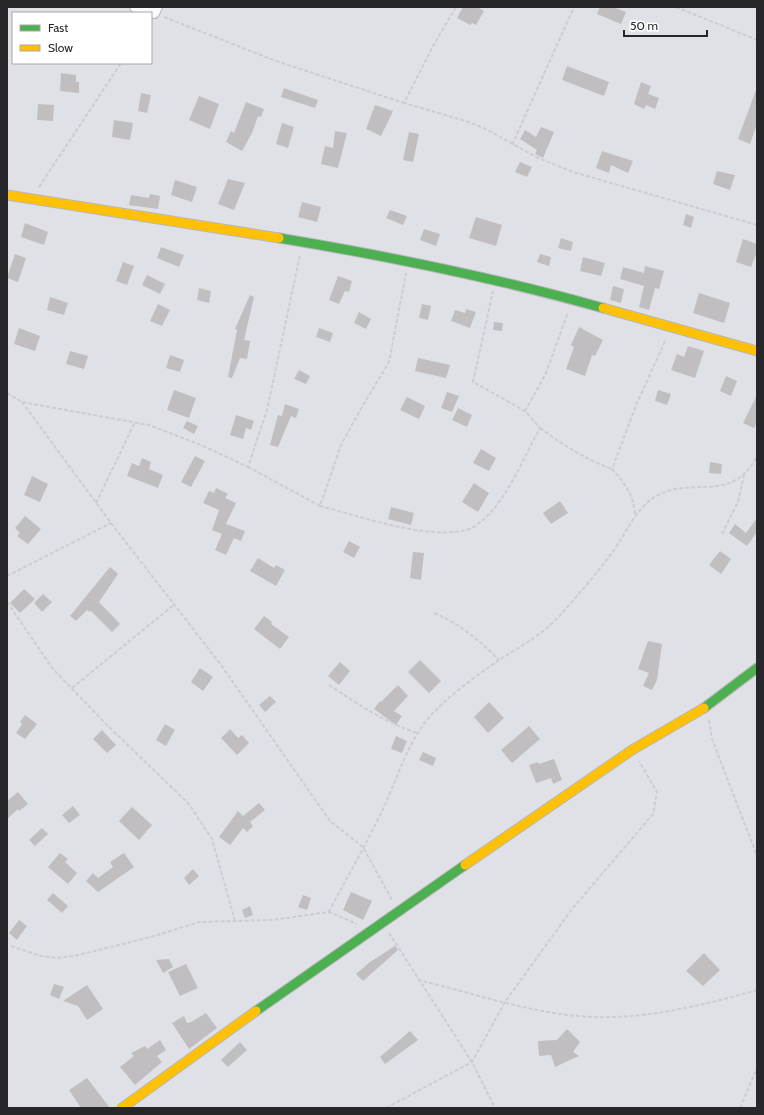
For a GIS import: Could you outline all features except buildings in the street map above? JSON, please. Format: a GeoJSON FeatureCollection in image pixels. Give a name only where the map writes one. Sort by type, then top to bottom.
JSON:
{"type":"FeatureCollection","features":[{"type":"Feature","properties":{"kind":"street"},"geometry":{"type":"LineString","coordinates":[[135,7],[156,10]]}},
{"type":"Feature","properties":{"kind":"street"},"geometry":{"type":"LineString","coordinates":[[7,195],[302,242],[496,280],[573,299],[757,351]]}},
{"type":"Feature","properties":{"kind":"street"},"geometry":{"type":"LineString","coordinates":[[122,1108],[370,930],[632,750],[707,706],[757,668]]}},
{"type":"Feature","properties":{"kind":"path"},"geometry":{"type":"LineString","coordinates":[[404,102],[433,46],[456,7]]}},
{"type":"Feature","properties":{"kind":"path"},"geometry":{"type":"LineString","coordinates":[[512,145],[574,7]]}},
{"type":"Feature","properties":{"kind":"path"},"geometry":{"type":"LineString","coordinates":[[676,7],[757,40]]}},
{"type":"Feature","properties":{"kind":"path"},"geometry":{"type":"LineString","coordinates":[[156,10],[276,61],[469,122],[486,129],[512,145],[538,158],[573,172],[757,225]]}},
{"type":"Feature","properties":{"kind":"path"},"geometry":{"type":"LineString","coordinates":[[31,198],[120,64]]}},
{"type":"Feature","properties":{"kind":"path"},"geometry":{"type":"LineString","coordinates":[[248,467],[267,410],[302,242]]}},
{"type":"Feature","properties":{"kind":"path"},"geometry":{"type":"LineString","coordinates":[[320,506],[341,445],[389,362],[409,262]]}},
{"type":"Feature","properties":{"kind":"path"},"geometry":{"type":"LineString","coordinates":[[496,280],[473,382],[526,411],[540,428],[561,444],[612,469],[623,481],[634,503],[636,514]]}},
{"type":"Feature","properties":{"kind":"path"},"geometry":{"type":"LineString","coordinates":[[526,411],[546,373],[553,349],[573,299]]}},
{"type":"Feature","properties":{"kind":"path"},"geometry":{"type":"LineString","coordinates":[[612,469],[638,403],[672,327]]}},
{"type":"Feature","properties":{"kind":"path"},"geometry":{"type":"LineString","coordinates":[[7,393],[22,402],[149,425],[201,445],[248,467],[320,506],[425,532],[451,533],[473,528],[491,513],[503,495],[540,428]]}},
{"type":"Feature","properties":{"kind":"path"},"geometry":{"type":"LineString","coordinates":[[22,402],[111,523],[221,665],[330,821],[363,848],[398,911]]}},
{"type":"Feature","properties":{"kind":"path"},"geometry":{"type":"LineString","coordinates":[[96,503],[135,422]]}},
{"type":"Feature","properties":{"kind":"path"},"geometry":{"type":"LineString","coordinates":[[329,912],[383,809],[417,733],[446,700],[499,660],[532,641],[561,615],[615,549],[636,514],[659,493],[671,489],[726,485],[744,474],[757,456]]}},
{"type":"Feature","properties":{"kind":"path"},"geometry":{"type":"LineString","coordinates":[[722,534],[738,502],[744,474]]}},
{"type":"Feature","properties":{"kind":"path"},"geometry":{"type":"LineString","coordinates":[[7,576],[111,523]]}},
{"type":"Feature","properties":{"kind":"path"},"geometry":{"type":"LineString","coordinates":[[7,602],[53,669],[189,804],[212,838],[236,921]]}},
{"type":"Feature","properties":{"kind":"path"},"geometry":{"type":"LineString","coordinates":[[72,688],[175,604]]}},
{"type":"Feature","properties":{"kind":"path"},"geometry":{"type":"LineString","coordinates":[[434,613],[460,626],[486,647],[499,660]]}},
{"type":"Feature","properties":{"kind":"path"},"geometry":{"type":"LineString","coordinates":[[330,685],[370,712],[396,726],[417,733]]}},
{"type":"Feature","properties":{"kind":"path"},"geometry":{"type":"LineString","coordinates":[[707,706],[712,739],[757,856]]}},
{"type":"Feature","properties":{"kind":"path"},"geometry":{"type":"LineString","coordinates":[[386,1108],[472,1062],[505,1002],[572,909],[653,814],[657,792],[632,750]]}},
{"type":"Feature","properties":{"kind":"path"},"geometry":{"type":"LineString","coordinates":[[11,946],[41,956],[57,958],[74,956],[151,937],[199,922],[272,920],[329,912],[370,930]]}},
{"type":"Feature","properties":{"kind":"path"},"geometry":{"type":"LineString","coordinates":[[382,922],[472,1062],[495,1108]]}},
{"type":"Feature","properties":{"kind":"path"},"geometry":{"type":"LineString","coordinates":[[418,980],[553,1013],[593,1017],[637,1016],[726,999],[757,990]]}},
{"type":"Feature","properties":{"kind":"path"},"geometry":{"type":"LineString","coordinates":[[740,1108],[757,1068]]}},
{"type":"Feature","properties":{"kind":"traffic: fast"},"geometry":{"type":"LineString","coordinates":[[279,238],[442,268],[603,308]]}},
{"type":"Feature","properties":{"kind":"traffic: fast"},"geometry":{"type":"LineString","coordinates":[[704,708],[757,668]]}},
{"type":"Feature","properties":{"kind":"traffic: fast"},"geometry":{"type":"LineString","coordinates":[[256,1011],[465,865]]}},
{"type":"Feature","properties":{"kind":"traffic: slow"},"geometry":{"type":"LineString","coordinates":[[7,195],[279,238]]}},
{"type":"Feature","properties":{"kind":"traffic: slow"},"geometry":{"type":"LineString","coordinates":[[603,308],[757,351]]}},
{"type":"Feature","properties":{"kind":"traffic: slow"},"geometry":{"type":"LineString","coordinates":[[465,865],[632,750],[704,708]]}},
{"type":"Feature","properties":{"kind":"traffic: slow"},"geometry":{"type":"LineString","coordinates":[[122,1108],[256,1011]]}}]}
